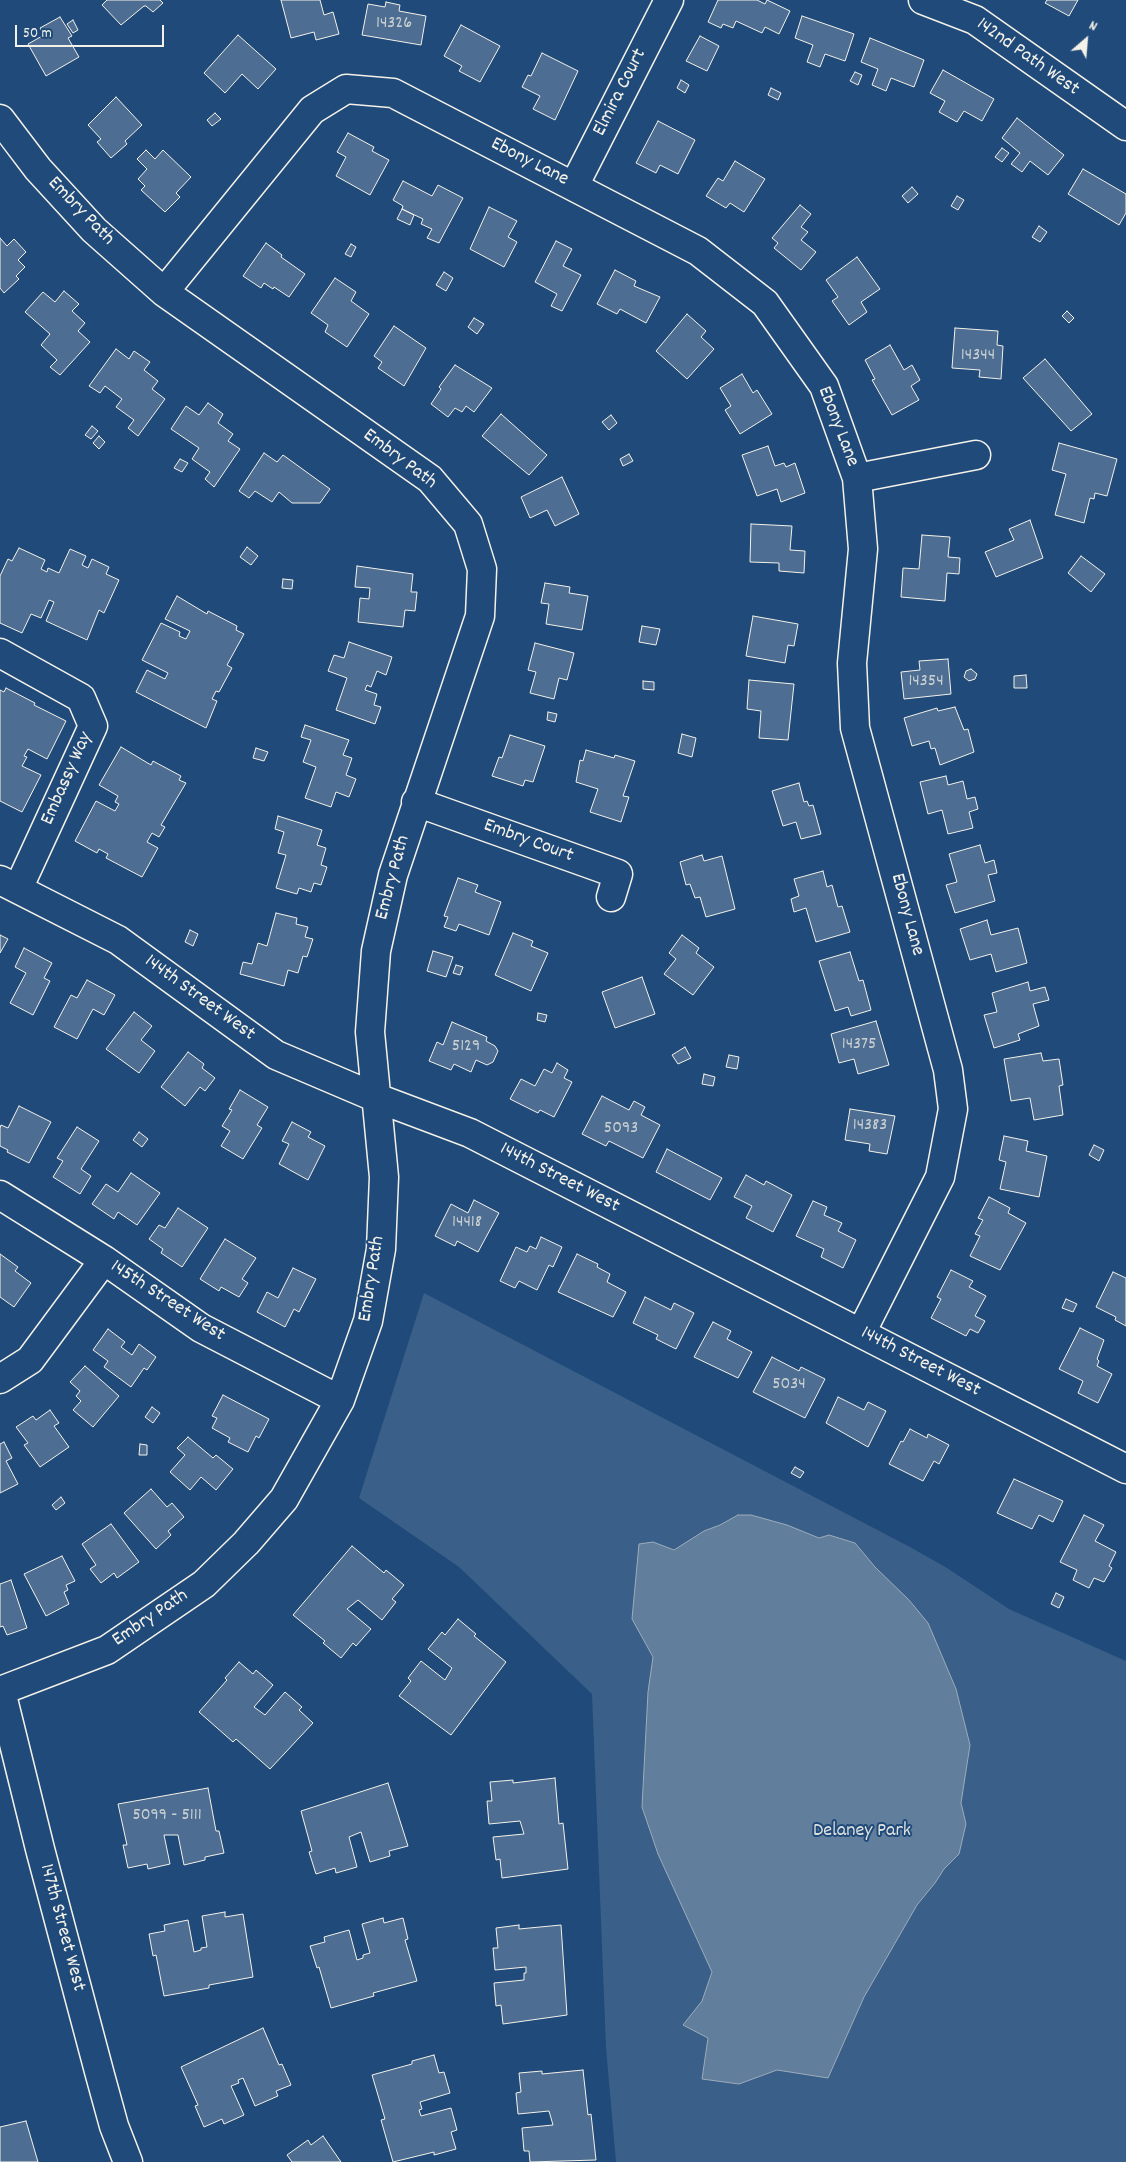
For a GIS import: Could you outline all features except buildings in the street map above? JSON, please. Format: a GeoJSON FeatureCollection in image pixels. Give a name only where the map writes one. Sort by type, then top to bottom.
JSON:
{"type":"FeatureCollection","features":[{"type":"Feature","properties":{"kind":"street","name":"Elmira Court"},"geometry":{"type":"LineString","coordinates":[[574,186],[669,0]]}},
{"type":"Feature","properties":{"kind":"street","name":"142nd Path West"},"geometry":{"type":"LineString","coordinates":[[923,0],[980,10],[1126,126]]}},
{"type":"Feature","properties":{"kind":"street","name":"Ebony Lane"},"geometry":{"type":"LineString","coordinates":[[164,292],[312,110],[346,89],[392,93],[698,251],[764,303],[824,386],[857,478],[863,549],[852,663],[855,728],[948,1070],[953,1109],[940,1177],[861,1333]]}},
{"type":"Feature","properties":{"kind":"street","name":"Embry Path"},"geometry":{"type":"LineString","coordinates":[[0,119],[38,169],[94,230],[164,292],[430,479],[468,524],[482,569],[480,616],[393,874],[376,951],[370,1032],[384,1177],[381,1249],[368,1321],[340,1400],[284,1499],[246,1543],[204,1584],[107,1650],[1,1691]]}},
{"type":"Feature","properties":{"kind":"street","name":"Ebony Lane"},"geometry":{"type":"LineString","coordinates":[[857,478],[976,455]]}},
{"type":"Feature","properties":{"kind":"street","name":"Embassy Way"},"geometry":{"type":"LineString","coordinates":[[0,653],[81,698],[93,726],[9,885]]}},
{"type":"Feature","properties":{"kind":"street","name":"Embry Court"},"geometry":{"type":"LineString","coordinates":[[416,802],[618,874],[611,897]]}},
{"type":"Feature","properties":{"kind":"street","name":"144th Street West"},"geometry":{"type":"LineString","coordinates":[[9,885],[118,940],[276,1055],[377,1098],[470,1133],[1126,1468]]}},
{"type":"Feature","properties":{"kind":"street","name":"145th Street West"},"geometry":{"type":"LineString","coordinates":[[0,1194],[104,1260],[202,1328],[340,1400]]}},
{"type":"Feature","properties":{"kind":"street"},"geometry":{"type":"LineString","coordinates":[[0,1379],[30,1360],[104,1260]]}},
{"type":"Feature","properties":{"kind":"street","name":"147th Street West"},"geometry":{"type":"LineString","coordinates":[[1,1691],[40,1849],[107,2101],[114,2126],[128,2162]]}},
{"type":"Feature","properties":{"kind":"green space","name":"Delaney Park"},"geometry":{"type":"Polygon","coordinates":[[[424,1293],[910,1547],[947,1568],[1009,1609],[1126,1661],[1126,2162],[616,2162],[606,2048],[592,1694],[459,1567],[359,1498],[424,1293]]]}},
{"type":"Feature","properties":{"kind":"shaded area"},"geometry":{"type":"Polygon","coordinates":[[[738,1515],[751,1515],[787,1525],[819,1538],[829,1535],[855,1543],[928,1623],[956,1689],[970,1745],[961,1803],[966,1824],[959,1854],[944,1869],[917,1905],[864,1997],[828,2078],[777,2070],[739,2084],[702,2079],[708,2038],[683,2025],[702,2001],[712,1972],[658,1854],[642,1807],[648,1692],[653,1657],[632,1619],[639,1544],[653,1542],[674,1550],[704,1531],[738,1515]]]}}]}
